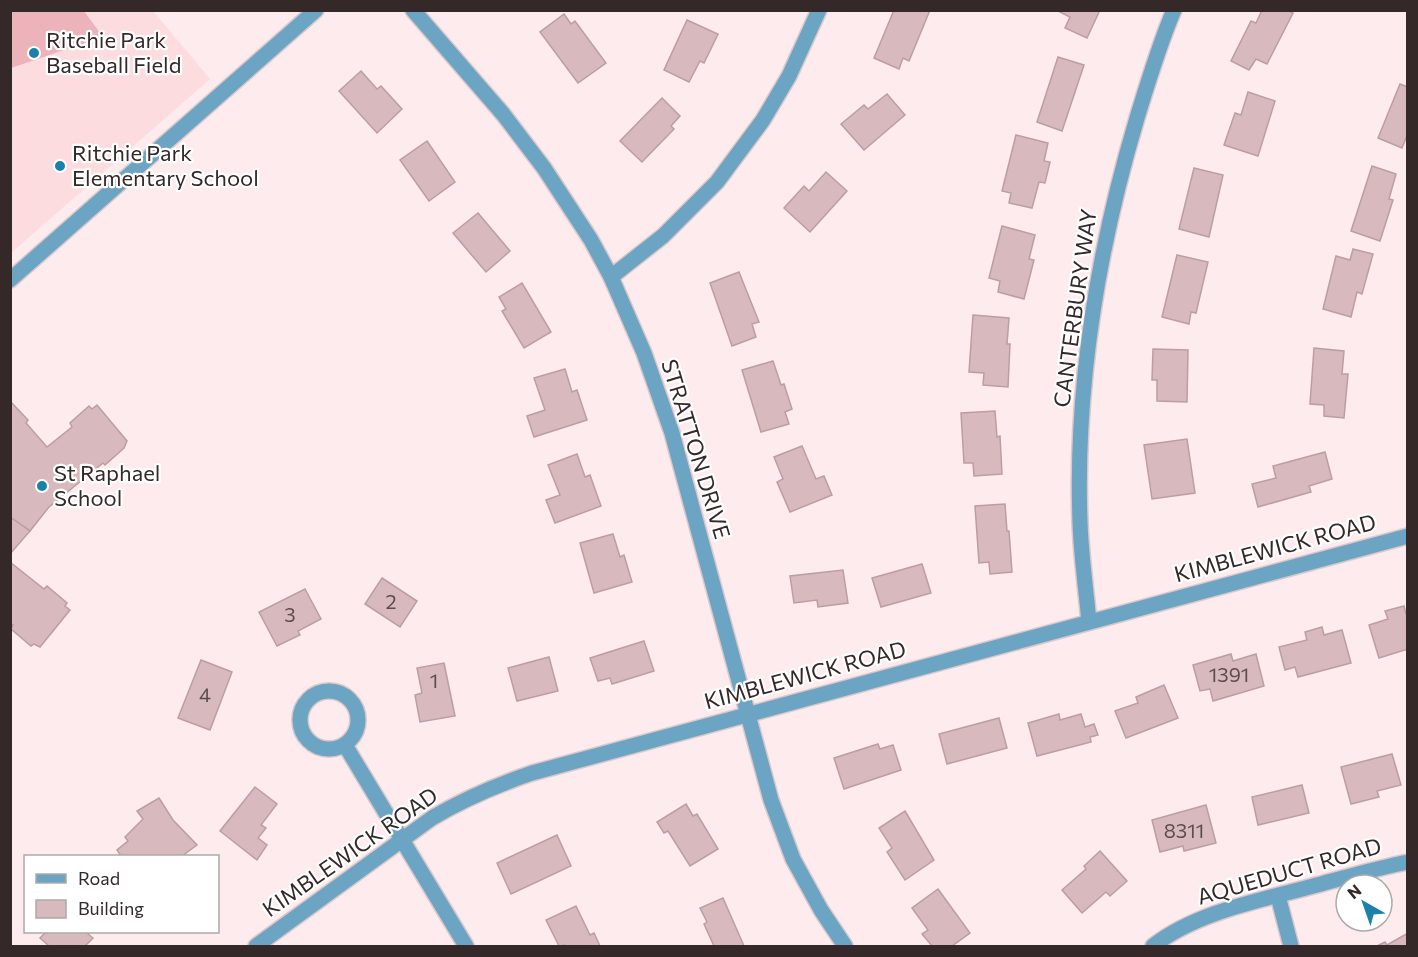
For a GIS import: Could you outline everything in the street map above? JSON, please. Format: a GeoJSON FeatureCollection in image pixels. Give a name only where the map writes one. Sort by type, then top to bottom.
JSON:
{"type":"FeatureCollection","features":[{"type":"Feature","properties":{"kind":"street"},"geometry":{"type":"LineString","coordinates":[[10,280],[316,10]]}},
{"type":"Feature","properties":{"kind":"street","name":"STRATTON DRIVE"},"geometry":{"type":"LineString","coordinates":[[413,10],[502,114],[544,168],[591,240],[611,277],[644,353],[672,433],[771,800],[793,859],[821,910],[845,946]]}},
{"type":"Feature","properties":{"kind":"street"},"geometry":{"type":"LineString","coordinates":[[611,277],[663,236],[717,182],[763,120],[789,76],[819,10]]}},
{"type":"Feature","properties":{"kind":"street","name":"CANTERBURY WAY"},"geometry":{"type":"LineString","coordinates":[[1089,622],[1080,522],[1081,428],[1090,330],[1099,267],[1116,193],[1147,87],[1174,10]]}},
{"type":"Feature","properties":{"kind":"street","name":"KIMBLEWICK ROAD"},"geometry":{"type":"LineString","coordinates":[[256,946],[432,818],[463,800],[497,785],[746,713],[1407,536]]}},
{"type":"Feature","properties":{"kind":"street"},"geometry":{"type":"LineString","coordinates":[[345,744],[466,946]]}},
{"type":"Feature","properties":{"kind":"street","name":"AQUEDUCT ROAD"},"geometry":{"type":"LineString","coordinates":[[1153,946],[1197,920],[1407,862]]}},
{"type":"Feature","properties":{"kind":"street"},"geometry":{"type":"LineString","coordinates":[[1278,896],[1291,946]]}},
{"type":"Feature","properties":{"kind":"shaded area","name":"Ritchie Park Baseball Field"},"geometry":{"type":"Polygon","coordinates":[[[10,11],[84,11],[103,37],[11,68],[10,11]]]}},
{"type":"Feature","properties":{"kind":"shaded area","name":"Ritchie Park Elementary School"},"geometry":{"type":"Polygon","coordinates":[[[11,11],[153,11],[210,79],[11,253],[11,11]]]}},
{"type":"Feature","properties":{"kind":"building"},"geometry":{"type":"Polygon","coordinates":[[[894,10],[930,10],[909,61],[903,58],[899,69],[874,58],[894,10]]]}},
{"type":"Feature","properties":{"kind":"building"},"geometry":{"type":"Polygon","coordinates":[[[1100,10],[1087,38],[1065,28],[1070,17],[1058,11],[1100,10]]]}},
{"type":"Feature","properties":{"kind":"building"},"geometry":{"type":"Polygon","coordinates":[[[1262,10],[1287,10],[1293,13],[1267,64],[1256,59],[1249,70],[1231,61],[1251,21],[1256,23],[1262,10]]]}},
{"type":"Feature","properties":{"kind":"building"},"geometry":{"type":"Polygon","coordinates":[[[564,14],[571,24],[575,21],[606,63],[578,83],[540,32],[564,14]]]}},
{"type":"Feature","properties":{"kind":"building"},"geometry":{"type":"Polygon","coordinates":[[[687,20],[718,34],[704,63],[700,61],[689,82],[664,70],[687,20]]]}},
{"type":"Feature","properties":{"kind":"building"},"geometry":{"type":"Polygon","coordinates":[[[1058,57],[1084,65],[1062,131],[1037,122],[1058,57]]]}},
{"type":"Feature","properties":{"kind":"building"},"geometry":{"type":"Polygon","coordinates":[[[361,71],[377,89],[381,86],[402,109],[377,133],[339,91],[361,71]]]}},
{"type":"Feature","properties":{"kind":"building"},"geometry":{"type":"Polygon","coordinates":[[[1400,84],[1408,87],[1408,133],[1402,148],[1378,138],[1400,84]]]}},
{"type":"Feature","properties":{"kind":"building"},"geometry":{"type":"Polygon","coordinates":[[[1248,92],[1275,101],[1258,156],[1224,145],[1235,113],[1241,115],[1248,92]]]}},
{"type":"Feature","properties":{"kind":"building"},"geometry":{"type":"Polygon","coordinates":[[[887,94],[905,115],[864,150],[841,124],[864,105],[868,109],[887,94]]]}},
{"type":"Feature","properties":{"kind":"building"},"geometry":{"type":"Polygon","coordinates":[[[662,98],[680,116],[671,126],[674,129],[642,162],[620,141],[662,98]]]}},
{"type":"Feature","properties":{"kind":"building"},"geometry":{"type":"Polygon","coordinates":[[[1016,135],[1048,143],[1044,161],[1050,162],[1045,183],[1039,182],[1032,208],[1009,203],[1011,193],[1002,191],[1016,135]]]}},
{"type":"Feature","properties":{"kind":"building"},"geometry":{"type":"Polygon","coordinates":[[[427,141],[455,182],[429,201],[400,160],[427,141]]]}},
{"type":"Feature","properties":{"kind":"building"},"geometry":{"type":"Polygon","coordinates":[[[1372,166],[1396,174],[1389,199],[1393,200],[1380,241],[1351,231],[1372,166]]]}},
{"type":"Feature","properties":{"kind":"building"},"geometry":{"type":"Polygon","coordinates":[[[1194,168],[1223,175],[1209,237],[1179,229],[1194,168]]]}},
{"type":"Feature","properties":{"kind":"building"},"geometry":{"type":"Polygon","coordinates":[[[826,172],[847,191],[810,232],[784,208],[804,186],[809,191],[826,172]]]}},
{"type":"Feature","properties":{"kind":"building"},"geometry":{"type":"Polygon","coordinates":[[[478,213],[510,251],[486,272],[453,233],[478,213]]]}},
{"type":"Feature","properties":{"kind":"building"},"geometry":{"type":"Polygon","coordinates":[[[1002,226],[1035,235],[1029,259],[1034,260],[1024,299],[998,292],[1000,281],[989,278],[1002,226]]]}},
{"type":"Feature","properties":{"kind":"building"},"geometry":{"type":"Polygon","coordinates":[[[1353,249],[1373,254],[1362,294],[1357,292],[1351,317],[1323,309],[1336,256],[1350,260],[1353,249]]]}},
{"type":"Feature","properties":{"kind":"building"},"geometry":{"type":"Polygon","coordinates":[[[1177,255],[1208,262],[1196,313],[1191,312],[1189,324],[1162,317],[1177,255]]]}},
{"type":"Feature","properties":{"kind":"building"},"geometry":{"type":"Polygon","coordinates":[[[739,272],[759,322],[752,324],[756,337],[732,346],[710,283],[739,272]]]}},
{"type":"Feature","properties":{"kind":"building"},"geometry":{"type":"Polygon","coordinates":[[[522,283],[551,332],[524,348],[502,311],[506,309],[499,297],[522,283]]]}},
{"type":"Feature","properties":{"kind":"building"},"geometry":{"type":"Polygon","coordinates":[[[973,315],[1009,318],[1008,387],[983,385],[984,373],[969,372],[973,315]]]}},
{"type":"Feature","properties":{"kind":"building"},"geometry":{"type":"Polygon","coordinates":[[[1314,348],[1344,351],[1342,374],[1348,374],[1344,418],[1324,416],[1324,405],[1310,404],[1314,348]]]}},
{"type":"Feature","properties":{"kind":"building"},"geometry":{"type":"Polygon","coordinates":[[[1153,349],[1188,350],[1187,402],[1157,401],[1157,380],[1152,380],[1153,349]]]}},
{"type":"Feature","properties":{"kind":"building"},"geometry":{"type":"Polygon","coordinates":[[[773,361],[792,409],[785,412],[789,424],[761,432],[742,370],[773,361]]]}},
{"type":"Feature","properties":{"kind":"building"},"geometry":{"type":"Polygon","coordinates":[[[565,369],[572,392],[577,390],[587,420],[534,437],[527,416],[545,410],[534,378],[565,369]]]}},
{"type":"Feature","properties":{"kind":"building","name":"St Raphael School"},"geometry":{"type":"Polygon","coordinates":[[[10,401],[28,420],[26,423],[47,447],[72,427],[70,423],[89,406],[92,409],[97,405],[127,441],[124,448],[105,465],[103,463],[49,507],[30,531],[10,517],[10,401]]]}},
{"type":"Feature","properties":{"kind":"building"},"geometry":{"type":"Polygon","coordinates":[[[995,411],[997,437],[1000,436],[1002,474],[974,476],[973,463],[964,463],[961,413],[995,411]]]}},
{"type":"Feature","properties":{"kind":"building"},"geometry":{"type":"Polygon","coordinates":[[[1187,439],[1195,493],[1152,499],[1144,445],[1187,439]]]}},
{"type":"Feature","properties":{"kind":"building"},"geometry":{"type":"Polygon","coordinates":[[[802,446],[816,479],[824,476],[832,495],[790,512],[777,482],[783,479],[774,457],[802,446]]]}},
{"type":"Feature","properties":{"kind":"building"},"geometry":{"type":"Polygon","coordinates":[[[1325,452],[1332,479],[1309,486],[1311,492],[1258,507],[1252,484],[1276,478],[1273,466],[1325,452]]]}},
{"type":"Feature","properties":{"kind":"building"},"geometry":{"type":"Polygon","coordinates":[[[577,454],[585,477],[590,475],[601,506],[555,523],[546,500],[560,495],[548,465],[577,454]]]}},
{"type":"Feature","properties":{"kind":"building"},"geometry":{"type":"Polygon","coordinates":[[[1005,504],[1012,572],[990,574],[989,562],[979,563],[975,506],[1005,504]]]}},
{"type":"Feature","properties":{"kind":"building"},"geometry":{"type":"Polygon","coordinates":[[[10,517],[30,531],[10,554],[10,517]]]}},
{"type":"Feature","properties":{"kind":"building"},"geometry":{"type":"Polygon","coordinates":[[[613,534],[620,557],[624,555],[632,582],[594,593],[580,543],[613,534]]]}},
{"type":"Feature","properties":{"kind":"building"},"geometry":{"type":"Polygon","coordinates":[[[10,562],[44,589],[47,586],[67,603],[65,606],[70,610],[40,647],[34,644],[31,646],[11,629],[13,625],[10,624],[10,562]]]}},
{"type":"Feature","properties":{"kind":"building"},"geometry":{"type":"Polygon","coordinates":[[[922,564],[931,593],[881,607],[872,578],[922,564]]]}},
{"type":"Feature","properties":{"kind":"building"},"geometry":{"type":"Polygon","coordinates":[[[843,570],[848,603],[818,607],[817,600],[794,603],[790,576],[843,570]]]}},
{"type":"Feature","properties":{"kind":"building"},"geometry":{"type":"Polygon","coordinates":[[[382,578],[417,601],[400,627],[365,604],[382,578]]]}},
{"type":"Feature","properties":{"kind":"building"},"geometry":{"type":"Polygon","coordinates":[[[305,589],[321,619],[298,631],[300,635],[277,646],[259,612],[305,589]]]}},
{"type":"Feature","properties":{"kind":"building"},"geometry":{"type":"Polygon","coordinates":[[[1404,606],[1408,614],[1408,649],[1379,658],[1369,625],[1388,619],[1385,611],[1404,606]]]}},
{"type":"Feature","properties":{"kind":"building"},"geometry":{"type":"Polygon","coordinates":[[[1322,627],[1324,635],[1342,630],[1351,663],[1298,677],[1295,667],[1285,670],[1279,647],[1307,640],[1305,632],[1322,627]]]}},
{"type":"Feature","properties":{"kind":"building"},"geometry":{"type":"Polygon","coordinates":[[[644,641],[654,671],[612,684],[610,678],[598,681],[590,658],[644,641]]]}},
{"type":"Feature","properties":{"kind":"building"},"geometry":{"type":"Polygon","coordinates":[[[1231,654],[1233,661],[1256,654],[1264,686],[1213,701],[1210,689],[1200,691],[1193,665],[1231,654]]]}},
{"type":"Feature","properties":{"kind":"building"},"geometry":{"type":"Polygon","coordinates":[[[549,657],[558,691],[517,701],[508,668],[549,657]]]}},
{"type":"Feature","properties":{"kind":"building"},"geometry":{"type":"Polygon","coordinates":[[[201,660],[232,672],[210,730],[178,718],[201,660]]]}},
{"type":"Feature","properties":{"kind":"building"},"geometry":{"type":"Polygon","coordinates":[[[444,663],[455,716],[420,722],[415,695],[422,693],[417,668],[444,663]]]}},
{"type":"Feature","properties":{"kind":"building"},"geometry":{"type":"Polygon","coordinates":[[[1164,685],[1178,718],[1126,738],[1115,711],[1138,703],[1136,697],[1164,685]]]}},
{"type":"Feature","properties":{"kind":"building"},"geometry":{"type":"Polygon","coordinates":[[[1059,714],[1060,720],[1081,714],[1085,727],[1094,724],[1098,735],[1090,737],[1091,742],[1037,756],[1028,723],[1059,714]]]}},
{"type":"Feature","properties":{"kind":"building"},"geometry":{"type":"Polygon","coordinates":[[[999,718],[1007,748],[947,764],[939,734],[999,718]]]}},
{"type":"Feature","properties":{"kind":"building"},"geometry":{"type":"Polygon","coordinates":[[[878,744],[880,749],[893,745],[901,770],[844,789],[834,758],[878,744]]]}},
{"type":"Feature","properties":{"kind":"building"},"geometry":{"type":"Polygon","coordinates":[[[1392,754],[1401,785],[1377,791],[1379,797],[1351,804],[1341,767],[1392,754]]]}},
{"type":"Feature","properties":{"kind":"building"},"geometry":{"type":"Polygon","coordinates":[[[1302,785],[1309,813],[1258,825],[1252,797],[1302,785]]]}},
{"type":"Feature","properties":{"kind":"building"},"geometry":{"type":"Polygon","coordinates":[[[255,787],[277,804],[261,825],[266,828],[258,838],[267,845],[257,860],[220,831],[255,787]]]}},
{"type":"Feature","properties":{"kind":"building"},"geometry":{"type":"Polygon","coordinates":[[[159,798],[173,820],[197,845],[183,855],[120,855],[117,850],[128,841],[125,837],[143,819],[137,811],[159,798]]]}},
{"type":"Feature","properties":{"kind":"building"},"geometry":{"type":"Polygon","coordinates":[[[686,804],[693,816],[697,814],[718,849],[690,866],[668,831],[664,833],[657,822],[686,804]]]}},
{"type":"Feature","properties":{"kind":"building"},"geometry":{"type":"Polygon","coordinates":[[[1206,805],[1216,843],[1184,851],[1183,846],[1160,852],[1152,820],[1206,805]]]}},
{"type":"Feature","properties":{"kind":"building"},"geometry":{"type":"Polygon","coordinates":[[[905,811],[934,860],[905,880],[887,852],[892,848],[879,828],[905,811]]]}},
{"type":"Feature","properties":{"kind":"building"},"geometry":{"type":"Polygon","coordinates":[[[557,835],[571,866],[511,894],[497,863],[557,835]]]}},
{"type":"Feature","properties":{"kind":"building"},"geometry":{"type":"Polygon","coordinates":[[[1100,851],[1127,881],[1110,896],[1106,892],[1082,913],[1062,890],[1086,869],[1084,866],[1100,851]]]}},
{"type":"Feature","properties":{"kind":"building"},"geometry":{"type":"Polygon","coordinates":[[[938,889],[970,933],[952,946],[932,946],[922,934],[928,930],[912,908],[938,889]]]}},
{"type":"Feature","properties":{"kind":"building"},"geometry":{"type":"Polygon","coordinates":[[[723,898],[744,946],[714,946],[704,924],[707,922],[700,908],[723,898]]]}},
{"type":"Feature","properties":{"kind":"building"},"geometry":{"type":"Polygon","coordinates":[[[576,906],[590,935],[594,933],[600,946],[559,946],[546,920],[576,906]]]}},
{"type":"Feature","properties":{"kind":"building"},"geometry":{"type":"Polygon","coordinates":[[[45,933],[89,933],[93,938],[85,946],[49,946],[40,938],[45,933]]]}},
{"type":"Feature","properties":{"kind":"building"},"geometry":{"type":"Polygon","coordinates":[[[1408,933],[1408,946],[1377,946],[1385,942],[1387,945],[1408,933]]]}},
{"type":"Feature","properties":{"kind":"place","name":"Ritchie Park Baseball Field"},"geometry":{"type":"Point","coordinates":[34,53]}},
{"type":"Feature","properties":{"kind":"place","name":"Ritchie Park Elementary School"},"geometry":{"type":"Point","coordinates":[60,166]}},
{"type":"Feature","properties":{"kind":"place","name":"St Raphael School"},"geometry":{"type":"Point","coordinates":[42,486]}}]}
